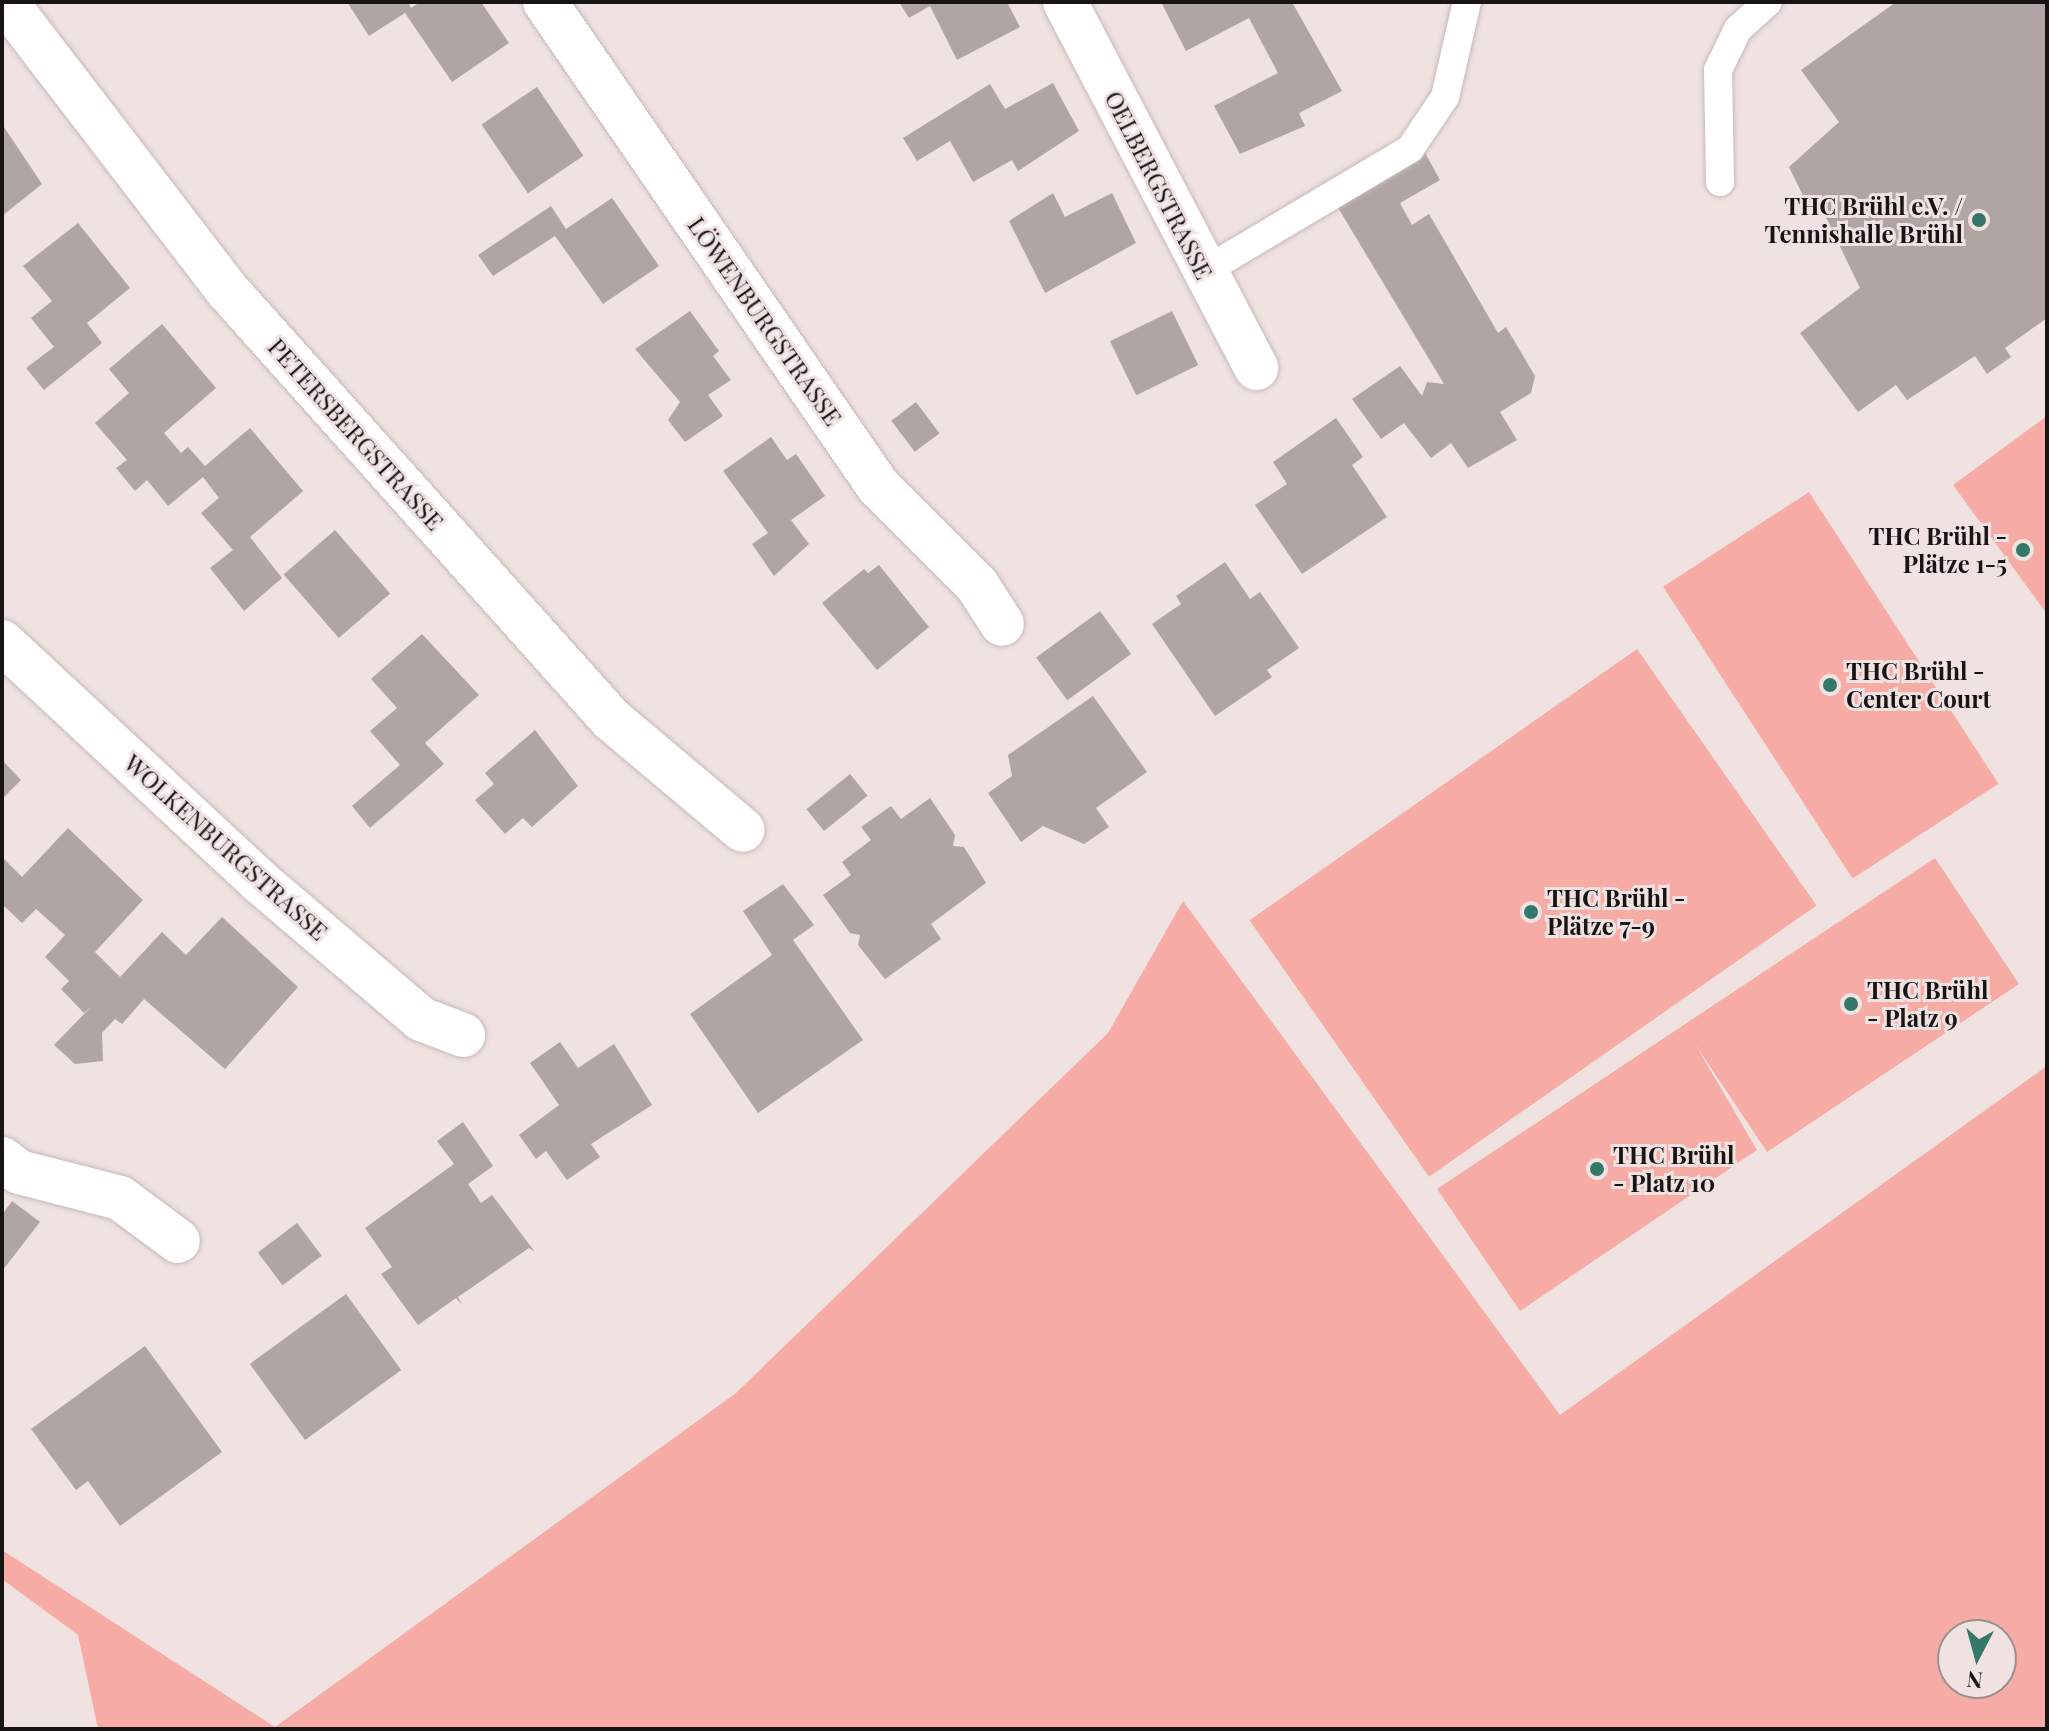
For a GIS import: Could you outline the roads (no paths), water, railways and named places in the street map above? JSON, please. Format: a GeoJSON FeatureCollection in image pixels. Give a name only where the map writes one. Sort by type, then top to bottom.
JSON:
{"type":"FeatureCollection","features":[{"type":"Feature","properties":{"kind":"street","name":"PETERSBERGSTRASSE"},"geometry":{"type":"LineString","coordinates":[[6,2],[227,290],[611,719],[743,830]]}},
{"type":"Feature","properties":{"kind":"street","name":"LÖWENBURGSTRASSE"},"geometry":{"type":"LineString","coordinates":[[545,2],[878,486],[977,585],[1002,624]]}},
{"type":"Feature","properties":{"kind":"street","name":"OELBERGSTRASSE"},"geometry":{"type":"LineString","coordinates":[[1065,2],[1203,272],[1256,368]]}},
{"type":"Feature","properties":{"kind":"street","name":"WOLKENBURGSTRASSE"},"geometry":{"type":"LineString","coordinates":[[2,642],[259,881],[421,1019],[463,1035]]}},
{"type":"Feature","properties":{"kind":"street"},"geometry":{"type":"LineString","coordinates":[[2,1159],[19,1172],[120,1198],[178,1241]]}},
{"type":"Feature","properties":{"kind":"lane"},"geometry":{"type":"LineString","coordinates":[[1203,272],[1410,149],[1445,97],[1467,2]]}},
{"type":"Feature","properties":{"kind":"lane"},"geometry":{"type":"LineString","coordinates":[[1720,182],[1718,70],[1738,29],[1768,2]]}},
{"type":"Feature","properties":{"kind":"place","name":"THC Brühl e.V. / Tennishalle Brühl"},"geometry":{"type":"Point","coordinates":[1979,220]}},
{"type":"Feature","properties":{"kind":"place","name":"THC Brühl - Plätze 1-5"},"geometry":{"type":"Point","coordinates":[2023,550]}},
{"type":"Feature","properties":{"kind":"place","name":"THC Brühl - Center Court"},"geometry":{"type":"Point","coordinates":[1830,685]}},
{"type":"Feature","properties":{"kind":"place","name":"THC Brühl - Plätze 7-9"},"geometry":{"type":"Point","coordinates":[1531,912]}},
{"type":"Feature","properties":{"kind":"place","name":"THC Brühl - Platz 9"},"geometry":{"type":"Point","coordinates":[1851,1004]}},
{"type":"Feature","properties":{"kind":"place","name":"THC Brühl - Platz 10"},"geometry":{"type":"Point","coordinates":[1597,1169]}}]}
